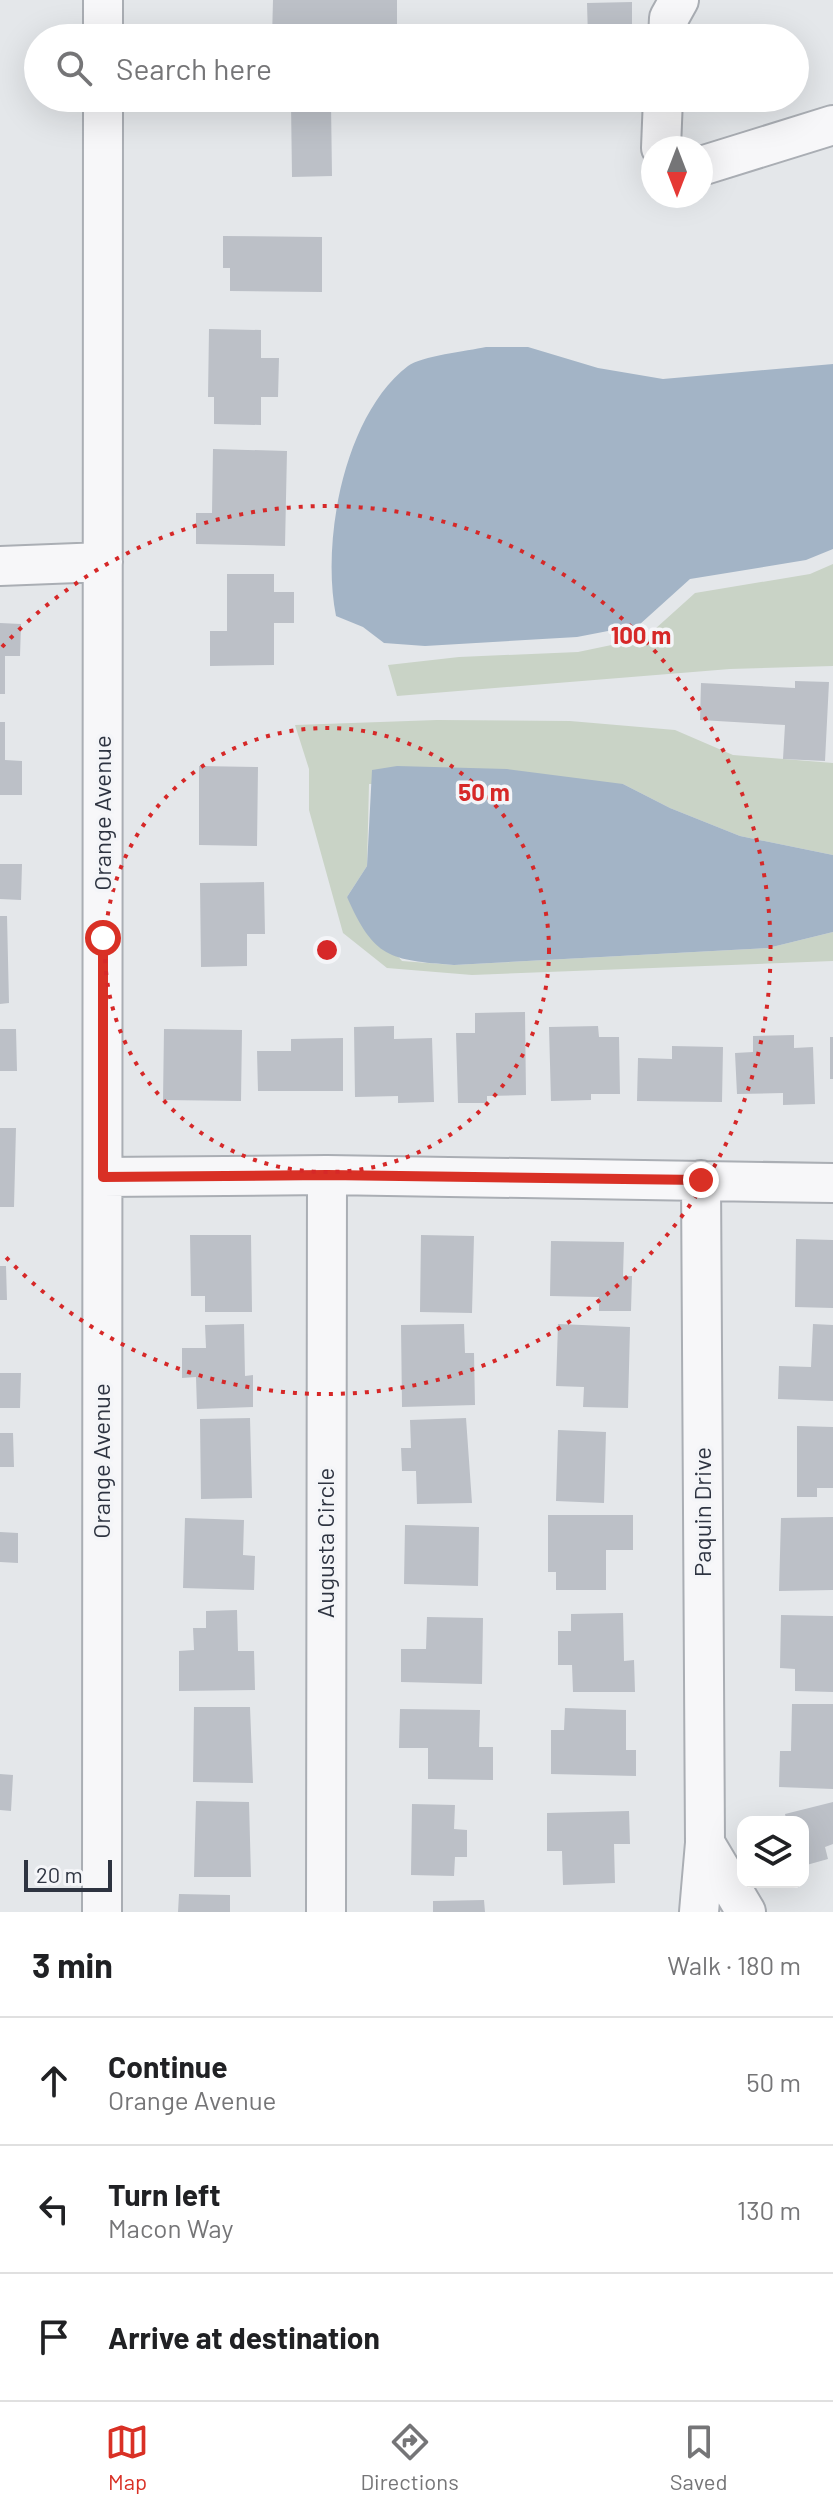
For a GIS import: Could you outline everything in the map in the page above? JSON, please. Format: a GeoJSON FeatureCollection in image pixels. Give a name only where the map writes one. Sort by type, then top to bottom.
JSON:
{"type":"FeatureCollection","features":[{"type":"Feature","properties":{"kind":"street"},"geometry":{"type":"LineString","coordinates":[[103,0],[103,24]]}},
{"type":"Feature","properties":{"kind":"street"},"geometry":{"type":"LineString","coordinates":[[669,24],[679,0]]}},
{"type":"Feature","properties":{"kind":"street","name":"Orange Avenue"},"geometry":{"type":"LineString","coordinates":[[102,1912],[103,112]]}},
{"type":"Feature","properties":{"kind":"street"},"geometry":{"type":"LineString","coordinates":[[661,136],[662,112]]}},
{"type":"Feature","properties":{"kind":"street"},"geometry":{"type":"LineString","coordinates":[[713,162],[833,125]]}},
{"type":"Feature","properties":{"kind":"street"},"geometry":{"type":"LineString","coordinates":[[0,566],[103,562]]}},
{"type":"Feature","properties":{"kind":"street"},"geometry":{"type":"LineString","coordinates":[[103,1177],[327,1175],[833,1183]]}},
{"type":"Feature","properties":{"kind":"street","name":"Augusta Circle"},"geometry":{"type":"LineString","coordinates":[[326,1912],[327,1175]]}},
{"type":"Feature","properties":{"kind":"street","name":"Paquin Drive"},"geometry":{"type":"LineString","coordinates":[[699,1912],[705,1843],[701,1180]]}},
{"type":"Feature","properties":{"kind":"street"},"geometry":{"type":"LineString","coordinates":[[705,1843],[746,1912]]}},
{"type":"Feature","properties":{"kind":"shaded area"},"geometry":{"type":"Polygon","coordinates":[[[833,564],[833,666],[730,669],[397,696],[388,665],[459,657],[578,652],[645,638],[695,593],[810,574],[833,564]]]}},
{"type":"Feature","properties":{"kind":"shaded area"},"geometry":{"type":"Polygon","coordinates":[[[437,720],[570,721],[675,730],[733,755],[833,763],[833,855],[740,836],[670,808],[623,784],[369,784],[367,866],[347,897],[402,961],[454,965],[768,948],[833,932],[833,961],[472,975],[387,968],[343,933],[309,810],[309,769],[295,725],[437,720]]]}},
{"type":"Feature","properties":{"kind":"water"},"geometry":{"type":"Polygon","coordinates":[[[486,347],[528,347],[598,368],[663,379],[833,364],[833,549],[806,560],[690,579],[639,625],[577,637],[425,646],[384,643],[363,627],[336,616],[332,586],[335,517],[353,447],[368,415],[386,388],[414,362],[486,347]]]}},
{"type":"Feature","properties":{"kind":"water"},"geometry":{"type":"Polygon","coordinates":[[[397,766],[507,769],[623,784],[670,808],[740,836],[833,855],[833,932],[768,948],[454,965],[399,957],[386,952],[366,933],[347,897],[367,866],[372,770],[397,766]]]}},
{"type":"Feature","properties":{"kind":"building"},"geometry":{"type":"Polygon","coordinates":[[[273,0],[397,0],[397,24],[272,24],[273,0]]]}},
{"type":"Feature","properties":{"kind":"building"},"geometry":{"type":"Polygon","coordinates":[[[632,2],[632,24],[588,24],[587,3],[632,2]]]}},
{"type":"Feature","properties":{"kind":"building"},"geometry":{"type":"Polygon","coordinates":[[[291,112],[331,112],[332,176],[292,177],[291,112]]]}},
{"type":"Feature","properties":{"kind":"building"},"geometry":{"type":"Polygon","coordinates":[[[223,236],[322,237],[322,292],[230,291],[230,268],[223,268],[223,236]]]}},
{"type":"Feature","properties":{"kind":"building"},"geometry":{"type":"Polygon","coordinates":[[[209,329],[261,330],[261,358],[279,358],[278,397],[261,397],[261,425],[214,424],[214,397],[208,397],[209,329]]]}},
{"type":"Feature","properties":{"kind":"building"},"geometry":{"type":"Polygon","coordinates":[[[213,449],[287,451],[285,546],[196,544],[196,513],[212,513],[213,449]]]}},
{"type":"Feature","properties":{"kind":"building"},"geometry":{"type":"Polygon","coordinates":[[[227,574],[274,574],[274,592],[294,592],[294,623],[274,623],[274,665],[210,666],[210,631],[227,631],[227,574]]]}},
{"type":"Feature","properties":{"kind":"building"},"geometry":{"type":"Polygon","coordinates":[[[0,623],[21,624],[20,656],[5,656],[5,694],[0,694],[0,623]]]}},
{"type":"Feature","properties":{"kind":"building"},"geometry":{"type":"Polygon","coordinates":[[[795,681],[829,682],[825,761],[783,759],[785,725],[700,720],[701,683],[795,688],[795,681]]]}},
{"type":"Feature","properties":{"kind":"building"},"geometry":{"type":"Polygon","coordinates":[[[0,722],[5,722],[5,760],[22,761],[22,795],[0,795],[0,722]]]}},
{"type":"Feature","properties":{"kind":"building"},"geometry":{"type":"Polygon","coordinates":[[[199,766],[258,767],[257,846],[199,845],[199,766]]]}},
{"type":"Feature","properties":{"kind":"building"},"geometry":{"type":"Polygon","coordinates":[[[0,864],[22,864],[21,900],[0,899],[0,864]]]}},
{"type":"Feature","properties":{"kind":"building"},"geometry":{"type":"Polygon","coordinates":[[[264,882],[265,934],[247,934],[247,966],[201,967],[200,883],[264,882]]]}},
{"type":"Feature","properties":{"kind":"building"},"geometry":{"type":"Polygon","coordinates":[[[0,916],[7,916],[9,1003],[0,1004],[0,916]]]}},
{"type":"Feature","properties":{"kind":"building"},"geometry":{"type":"Polygon","coordinates":[[[525,1012],[526,1095],[487,1096],[487,1103],[458,1103],[456,1033],[475,1033],[475,1013],[525,1012]]]}},
{"type":"Feature","properties":{"kind":"building"},"geometry":{"type":"Polygon","coordinates":[[[394,1026],[394,1039],[432,1038],[434,1102],[398,1103],[398,1096],[355,1097],[354,1027],[394,1026]]]}},
{"type":"Feature","properties":{"kind":"building"},"geometry":{"type":"Polygon","coordinates":[[[598,1026],[599,1037],[619,1037],[620,1094],[591,1094],[591,1100],[551,1101],[549,1027],[598,1026]]]}},
{"type":"Feature","properties":{"kind":"building"},"geometry":{"type":"Polygon","coordinates":[[[0,1029],[16,1029],[17,1071],[0,1071],[0,1029]]]}},
{"type":"Feature","properties":{"kind":"building"},"geometry":{"type":"Polygon","coordinates":[[[164,1029],[242,1030],[241,1101],[163,1100],[164,1029]]]}},
{"type":"Feature","properties":{"kind":"building"},"geometry":{"type":"Polygon","coordinates":[[[794,1035],[794,1048],[813,1047],[815,1104],[783,1105],[783,1093],[737,1094],[735,1053],[753,1052],[753,1036],[794,1035]]]}},
{"type":"Feature","properties":{"kind":"building"},"geometry":{"type":"Polygon","coordinates":[[[830,1037],[833,1037],[833,1079],[830,1079],[830,1037]]]}},
{"type":"Feature","properties":{"kind":"building"},"geometry":{"type":"Polygon","coordinates":[[[343,1038],[343,1091],[258,1091],[257,1051],[291,1051],[291,1039],[343,1038]]]}},
{"type":"Feature","properties":{"kind":"building"},"geometry":{"type":"Polygon","coordinates":[[[672,1046],[723,1047],[722,1102],[637,1101],[638,1058],[672,1059],[672,1046]]]}},
{"type":"Feature","properties":{"kind":"building"},"geometry":{"type":"Polygon","coordinates":[[[0,1128],[16,1128],[14,1207],[0,1207],[0,1128]]]}},
{"type":"Feature","properties":{"kind":"building"},"geometry":{"type":"Polygon","coordinates":[[[190,1235],[251,1235],[252,1312],[205,1312],[205,1296],[191,1296],[190,1235]]]}},
{"type":"Feature","properties":{"kind":"building"},"geometry":{"type":"Polygon","coordinates":[[[421,1235],[474,1236],[472,1313],[420,1312],[421,1235]]]}},
{"type":"Feature","properties":{"kind":"building"},"geometry":{"type":"Polygon","coordinates":[[[796,1239],[833,1240],[833,1308],[795,1307],[796,1239]]]}},
{"type":"Feature","properties":{"kind":"building"},"geometry":{"type":"Polygon","coordinates":[[[551,1241],[624,1242],[623,1276],[632,1276],[631,1311],[599,1311],[599,1297],[550,1296],[551,1241]]]}},
{"type":"Feature","properties":{"kind":"building"},"geometry":{"type":"Polygon","coordinates":[[[0,1266],[6,1266],[7,1300],[0,1300],[0,1266]]]}},
{"type":"Feature","properties":{"kind":"building"},"geometry":{"type":"Polygon","coordinates":[[[244,1324],[245,1376],[253,1375],[253,1407],[197,1409],[196,1377],[182,1378],[182,1348],[206,1348],[205,1325],[244,1324]]]}},
{"type":"Feature","properties":{"kind":"building"},"geometry":{"type":"Polygon","coordinates":[[[464,1324],[465,1353],[474,1353],[475,1405],[402,1407],[401,1325],[464,1324]]]}},
{"type":"Feature","properties":{"kind":"building"},"geometry":{"type":"Polygon","coordinates":[[[558,1324],[630,1327],[628,1408],[583,1407],[584,1387],[556,1386],[558,1324]]]}},
{"type":"Feature","properties":{"kind":"building"},"geometry":{"type":"Polygon","coordinates":[[[813,1324],[833,1325],[833,1401],[778,1399],[779,1366],[811,1367],[813,1324]]]}},
{"type":"Feature","properties":{"kind":"building"},"geometry":{"type":"Polygon","coordinates":[[[0,1373],[21,1373],[20,1408],[0,1408],[0,1373]]]}},
{"type":"Feature","properties":{"kind":"building"},"geometry":{"type":"Polygon","coordinates":[[[250,1418],[252,1498],[201,1499],[200,1419],[250,1418]]]}},
{"type":"Feature","properties":{"kind":"building"},"geometry":{"type":"Polygon","coordinates":[[[466,1418],[472,1503],[417,1504],[416,1471],[402,1471],[401,1448],[411,1448],[410,1420],[466,1418]]]}},
{"type":"Feature","properties":{"kind":"building"},"geometry":{"type":"Polygon","coordinates":[[[797,1426],[833,1427],[833,1488],[817,1488],[817,1497],[797,1497],[797,1426]]]}},
{"type":"Feature","properties":{"kind":"building"},"geometry":{"type":"Polygon","coordinates":[[[558,1430],[606,1432],[604,1503],[556,1501],[558,1430]]]}},
{"type":"Feature","properties":{"kind":"building"},"geometry":{"type":"Polygon","coordinates":[[[0,1433],[13,1433],[14,1467],[0,1467],[0,1433]]]}},
{"type":"Feature","properties":{"kind":"building"},"geometry":{"type":"Polygon","coordinates":[[[548,1515],[633,1515],[633,1550],[606,1550],[606,1590],[556,1590],[556,1572],[548,1572],[548,1515]]]}},
{"type":"Feature","properties":{"kind":"building"},"geometry":{"type":"Polygon","coordinates":[[[833,1517],[833,1590],[779,1591],[781,1518],[833,1517]]]}},
{"type":"Feature","properties":{"kind":"building"},"geometry":{"type":"Polygon","coordinates":[[[185,1518],[244,1520],[243,1555],[255,1556],[254,1590],[183,1588],[185,1518]]]}},
{"type":"Feature","properties":{"kind":"building"},"geometry":{"type":"Polygon","coordinates":[[[405,1525],[479,1527],[478,1586],[404,1584],[405,1525]]]}},
{"type":"Feature","properties":{"kind":"building"},"geometry":{"type":"Polygon","coordinates":[[[0,1532],[18,1533],[18,1563],[0,1562],[0,1532]]]}},
{"type":"Feature","properties":{"kind":"building"},"geometry":{"type":"Polygon","coordinates":[[[237,1610],[238,1651],[254,1651],[255,1690],[179,1691],[179,1651],[194,1650],[193,1628],[206,1628],[206,1611],[237,1610]]]}},
{"type":"Feature","properties":{"kind":"building"},"geometry":{"type":"Polygon","coordinates":[[[623,1613],[624,1661],[634,1660],[635,1692],[573,1692],[572,1665],[558,1665],[558,1631],[571,1631],[571,1614],[623,1613]]]}},
{"type":"Feature","properties":{"kind":"building"},"geometry":{"type":"Polygon","coordinates":[[[781,1615],[833,1616],[833,1692],[795,1691],[795,1669],[780,1668],[781,1615]]]}},
{"type":"Feature","properties":{"kind":"building"},"geometry":{"type":"Polygon","coordinates":[[[427,1617],[483,1618],[482,1684],[401,1682],[401,1649],[426,1649],[427,1617]]]}},
{"type":"Feature","properties":{"kind":"building"},"geometry":{"type":"Polygon","coordinates":[[[792,1704],[833,1704],[833,1789],[779,1787],[780,1751],[791,1751],[792,1704]]]}},
{"type":"Feature","properties":{"kind":"building"},"geometry":{"type":"Polygon","coordinates":[[[194,1707],[250,1707],[253,1783],[193,1782],[194,1707]]]}},
{"type":"Feature","properties":{"kind":"building"},"geometry":{"type":"Polygon","coordinates":[[[565,1708],[626,1710],[626,1750],[636,1750],[636,1776],[551,1774],[551,1730],[564,1730],[565,1708]]]}},
{"type":"Feature","properties":{"kind":"building"},"geometry":{"type":"Polygon","coordinates":[[[400,1709],[480,1710],[479,1747],[493,1747],[493,1780],[428,1779],[428,1748],[399,1748],[400,1709]]]}},
{"type":"Feature","properties":{"kind":"building"},"geometry":{"type":"Polygon","coordinates":[[[0,1774],[13,1775],[11,1811],[0,1810],[0,1774]]]}},
{"type":"Feature","properties":{"kind":"building"},"geometry":{"type":"Polygon","coordinates":[[[196,1801],[249,1802],[251,1877],[194,1877],[196,1801]]]}},
{"type":"Feature","properties":{"kind":"building"},"geometry":{"type":"Polygon","coordinates":[[[833,1802],[833,1844],[825,1847],[828,1859],[809,1864],[809,1816],[785,1814],[833,1802]]]}},
{"type":"Feature","properties":{"kind":"building"},"geometry":{"type":"Polygon","coordinates":[[[412,1804],[455,1805],[454,1829],[467,1830],[467,1857],[455,1857],[454,1876],[411,1875],[412,1804]]]}},
{"type":"Feature","properties":{"kind":"building"},"geometry":{"type":"Polygon","coordinates":[[[629,1811],[630,1844],[614,1844],[615,1883],[563,1885],[562,1851],[547,1851],[547,1813],[629,1811]]]}},
{"type":"Feature","properties":{"kind":"building"},"geometry":{"type":"Polygon","coordinates":[[[179,1894],[230,1895],[230,1912],[178,1912],[179,1894]]]}},
{"type":"Feature","properties":{"kind":"building"},"geometry":{"type":"Polygon","coordinates":[[[484,1900],[485,1912],[433,1912],[433,1901],[484,1900]]]}},
{"type":"Feature","properties":{"kind":"route"},"geometry":{"type":"LineString","coordinates":[[103,938],[103,1177],[327,1175],[701,1180]]}}]}
